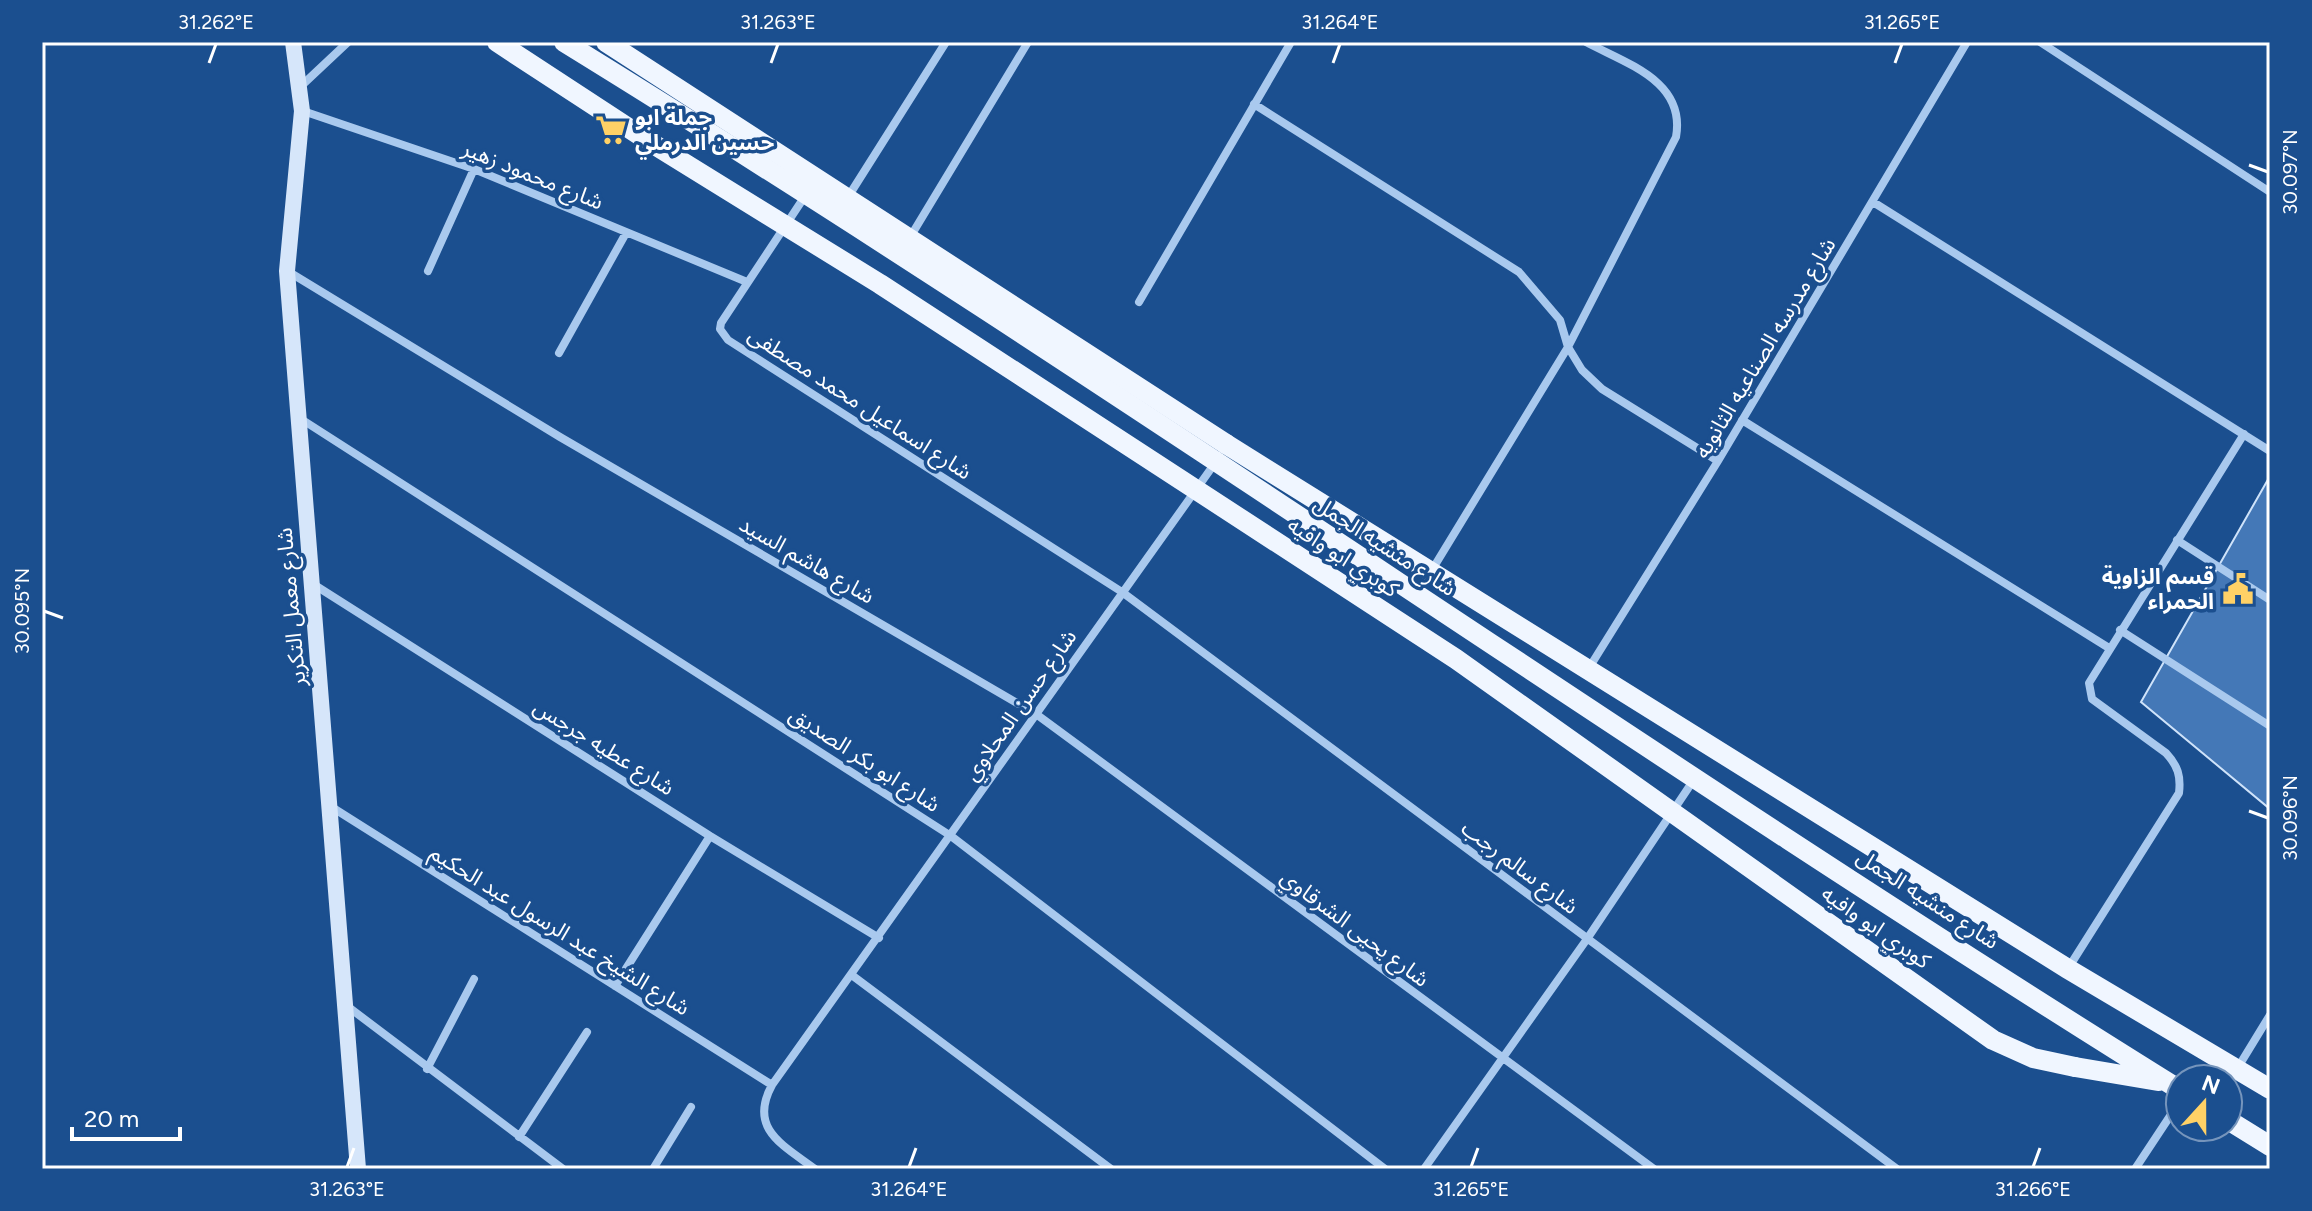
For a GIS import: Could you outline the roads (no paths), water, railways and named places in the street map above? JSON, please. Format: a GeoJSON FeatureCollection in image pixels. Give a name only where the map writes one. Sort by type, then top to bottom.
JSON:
{"type":"FeatureCollection","features":[{"type":"Feature","properties":{"kind":"main road","name":"كوبري ابو وافيه"},"geometry":{"type":"LineString","coordinates":[[497,42],[650,142],[893,292],[1456,659],[1993,1040],[2033,1058],[2164,1084]]}},
{"type":"Feature","properties":{"kind":"main road","name":"شارع منشيه الجمل"},"geometry":{"type":"LineString","coordinates":[[564,42],[808,192],[1695,778],[2164,1080]]}},
{"type":"Feature","properties":{"kind":"main road","name":"شارع منشيه الجمل"},"geometry":{"type":"LineString","coordinates":[[606,42],[1226,444],[2068,969],[2227,1063]]}},
{"type":"Feature","properties":{"kind":"main road","name":"شارع منشيه الجمل"},"geometry":{"type":"LineString","coordinates":[[2244,1073],[2270,1089]]}},
{"type":"Feature","properties":{"kind":"main road"},"geometry":{"type":"LineString","coordinates":[[2244,1130],[2270,1146]]}},
{"type":"Feature","properties":{"kind":"street","name":"شارع معمل التكرير"},"geometry":{"type":"LineString","coordinates":[[293,42],[302,111],[287,271],[358,1169]]}},
{"type":"Feature","properties":{"kind":"street"},"geometry":{"type":"LineString","coordinates":[[298,88],[348,42]]}},
{"type":"Feature","properties":{"kind":"street"},"geometry":{"type":"LineString","coordinates":[[838,213],[946,42]]}},
{"type":"Feature","properties":{"kind":"street"},"geometry":{"type":"LineString","coordinates":[[901,254],[1028,42]]}},
{"type":"Feature","properties":{"kind":"street"},"geometry":{"type":"LineString","coordinates":[[1139,302],[1291,42]]}},
{"type":"Feature","properties":{"kind":"street"},"geometry":{"type":"LineString","coordinates":[[1431,571],[1568,347],[1676,137],[1679,121],[1669,92],[1657,81],[1586,42]]}},
{"type":"Feature","properties":{"kind":"street","name":"شارع مدرسه الصناعيه الثانويه"},"geometry":{"type":"LineString","coordinates":[[1588,669],[1718,461],[1967,42]]}},
{"type":"Feature","properties":{"kind":"street"},"geometry":{"type":"LineString","coordinates":[[2040,42],[2270,192]]}},
{"type":"Feature","properties":{"kind":"street"},"geometry":{"type":"LineString","coordinates":[[1254,104],[1519,272],[1560,320],[1568,347],[1582,370],[1602,389],[1718,461]]}},
{"type":"Feature","properties":{"kind":"street","name":"شارع محمود زهير"},"geometry":{"type":"LineString","coordinates":[[302,111],[474,169],[747,282]]}},
{"type":"Feature","properties":{"kind":"street"},"geometry":{"type":"LineString","coordinates":[[428,271],[474,169]]}},
{"type":"Feature","properties":{"kind":"street","name":"شارع اسماعيل محمد مصطفى"},"geometry":{"type":"LineString","coordinates":[[808,192],[721,323],[720,329],[728,340],[1122,592]]}},
{"type":"Feature","properties":{"kind":"street"},"geometry":{"type":"LineString","coordinates":[[1873,202],[2270,451]]}},
{"type":"Feature","properties":{"kind":"street"},"geometry":{"type":"LineString","coordinates":[[559,353],[626,233]]}},
{"type":"Feature","properties":{"kind":"street","name":"شارع هاشم السيد"},"geometry":{"type":"LineString","coordinates":[[287,271],[560,437],[1036,714]]}},
{"type":"Feature","properties":{"kind":"street","name":"شارع ابو بكر الصديق"},"geometry":{"type":"LineString","coordinates":[[298,418],[951,836],[1385,1169]]}},
{"type":"Feature","properties":{"kind":"street"},"geometry":{"type":"LineString","coordinates":[[1742,420],[2109,648]]}},
{"type":"Feature","properties":{"kind":"street"},"geometry":{"type":"LineString","coordinates":[[2068,969],[2179,793],[2181,778],[2176,764],[2166,753],[2092,699],[2089,683],[2244,434]]}},
{"type":"Feature","properties":{"kind":"street","name":"شارع حسن المحلاوي"},"geometry":{"type":"LineString","coordinates":[[772,1085],[853,976],[1215,463]]}},
{"type":"Feature","properties":{"kind":"street"},"geometry":{"type":"LineString","coordinates":[[2177,540],[2270,600]]}},
{"type":"Feature","properties":{"kind":"street","name":"شارع عطيه جرجس"},"geometry":{"type":"LineString","coordinates":[[312,583],[710,836],[879,938]]}},
{"type":"Feature","properties":{"kind":"street","name":"شارع سالم رجب"},"geometry":{"type":"LineString","coordinates":[[1122,592],[1897,1169]]}},
{"type":"Feature","properties":{"kind":"street"},"geometry":{"type":"LineString","coordinates":[[2120,630],[2270,726]]}},
{"type":"Feature","properties":{"kind":"street","name":"شارع يحيى الشرقاوي"},"geometry":{"type":"LineString","coordinates":[[1036,714],[1654,1169]]}},
{"type":"Feature","properties":{"kind":"street"},"geometry":{"type":"LineString","coordinates":[[1424,1169],[1587,939],[1695,778]]}},
{"type":"Feature","properties":{"kind":"street","name":"شارع الشيخ عبد الرسول عبد الحكيم"},"geometry":{"type":"LineString","coordinates":[[329,806],[772,1085]]}},
{"type":"Feature","properties":{"kind":"street"},"geometry":{"type":"LineString","coordinates":[[615,986],[710,836]]}},
{"type":"Feature","properties":{"kind":"street"},"geometry":{"type":"LineString","coordinates":[[853,976],[1111,1169]]}},
{"type":"Feature","properties":{"kind":"street"},"geometry":{"type":"LineString","coordinates":[[427,1069],[474,979]]}},
{"type":"Feature","properties":{"kind":"street"},"geometry":{"type":"LineString","coordinates":[[345,1004],[563,1169]]}},
{"type":"Feature","properties":{"kind":"street"},"geometry":{"type":"LineString","coordinates":[[2241,1063],[2270,1015]]}},
{"type":"Feature","properties":{"kind":"street"},"geometry":{"type":"LineString","coordinates":[[519,1137],[587,1032]]}},
{"type":"Feature","properties":{"kind":"street"},"geometry":{"type":"LineString","coordinates":[[772,1085],[762,1103],[764,1123],[776,1139],[815,1169]]}},
{"type":"Feature","properties":{"kind":"street"},"geometry":{"type":"LineString","coordinates":[[653,1169],[691,1107]]}},
{"type":"Feature","properties":{"kind":"street"},"geometry":{"type":"LineString","coordinates":[[2135,1169],[2164,1125]]}},
{"type":"Feature","properties":{"kind":"place","name":"جملة ابو حسين الدرملي"},"geometry":{"type":"Point","coordinates":[611,130]}},
{"type":"Feature","properties":{"kind":"place","name":"قسم الزاوية الحمراء"},"geometry":{"type":"Point","coordinates":[2238,589]}}]}
